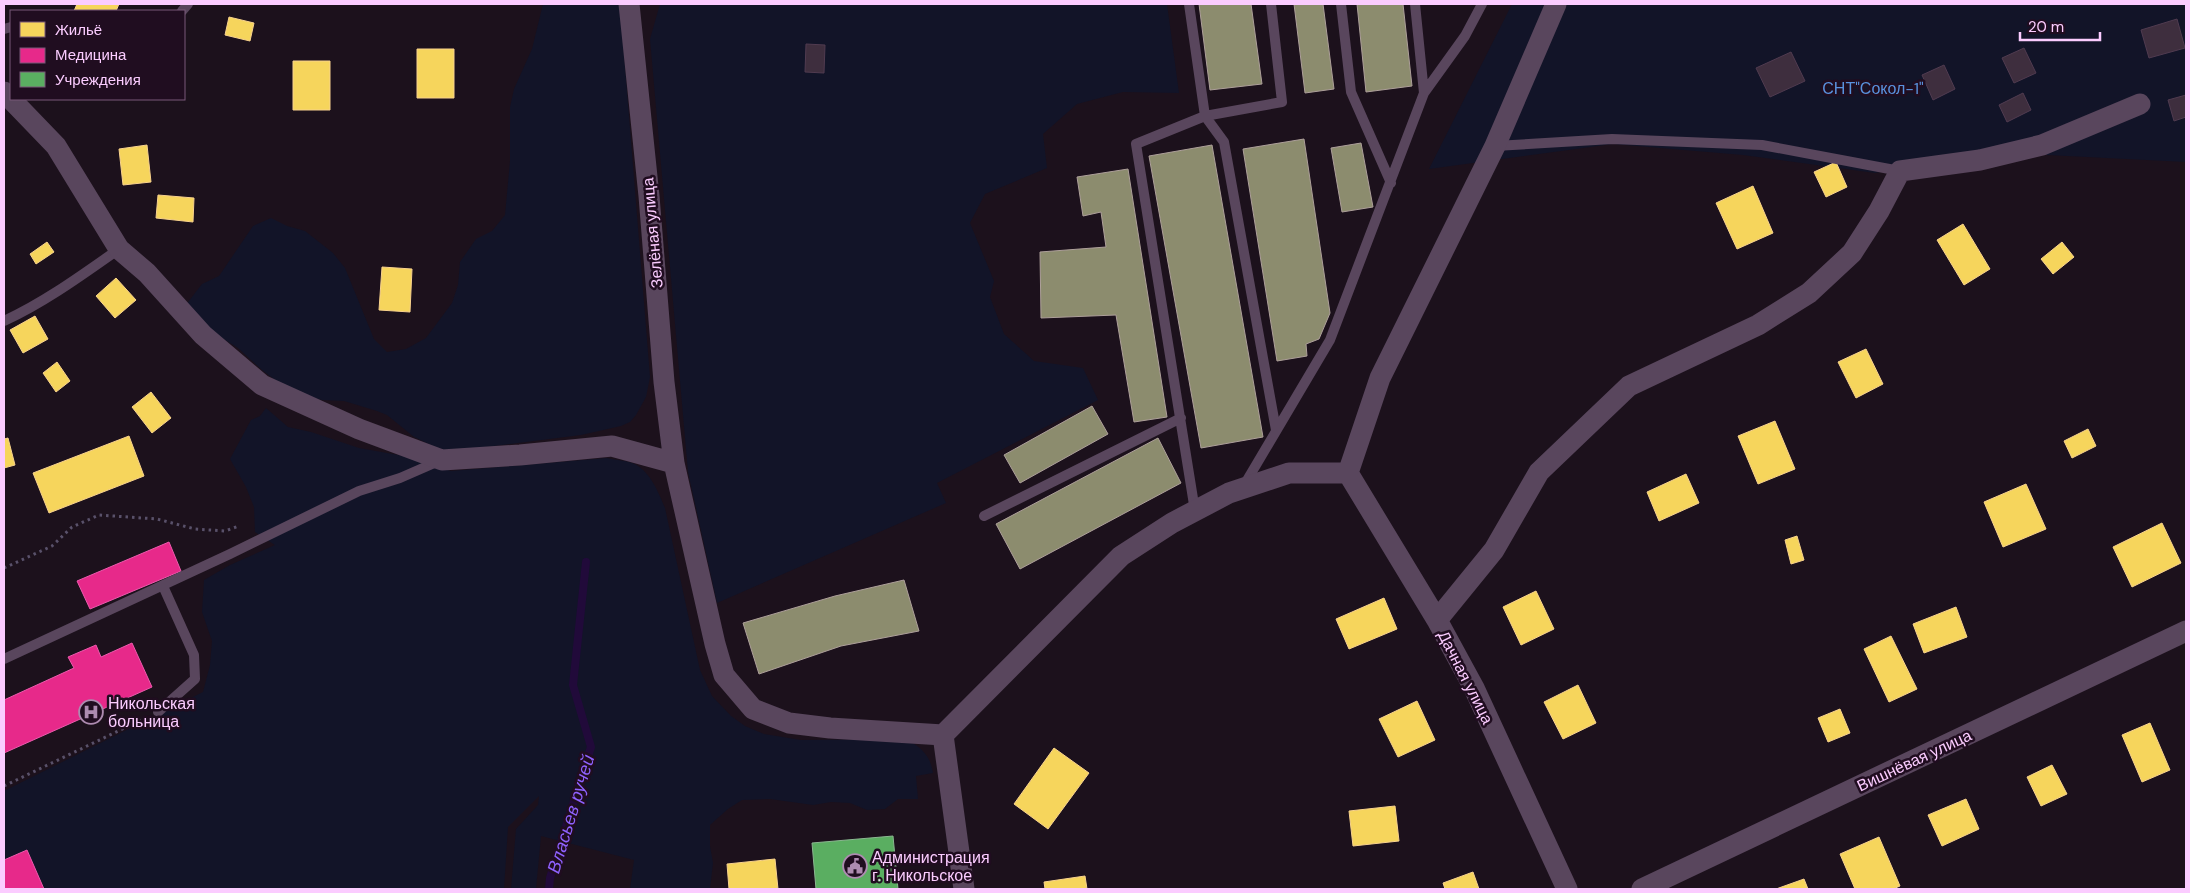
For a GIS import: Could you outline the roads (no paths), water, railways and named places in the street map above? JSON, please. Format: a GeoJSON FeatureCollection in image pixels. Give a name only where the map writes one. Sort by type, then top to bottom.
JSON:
{"type":"FeatureCollection","features":[{"type":"Feature","properties":{"kind":"street","name":"Зелёная улица"},"geometry":{"type":"LineString","coordinates":[[629,4],[649,196],[664,382],[674,463],[715,644],[724,675],[753,709],[789,723],[830,728],[942,735]]}},
{"type":"Feature","properties":{"kind":"street"},"geometry":{"type":"LineString","coordinates":[[964,889],[942,735],[1121,556],[1172,523],[1229,493],[1289,473],[1348,473],[1380,378],[1495,146],[1556,4]]}},
{"type":"Feature","properties":{"kind":"street"},"geometry":{"type":"LineString","coordinates":[[12,100],[56,146],[119,249],[146,272],[203,335],[262,385],[358,429],[442,460],[612,446],[674,463]]}},
{"type":"Feature","properties":{"kind":"street"},"geometry":{"type":"LineString","coordinates":[[1437,620],[1494,550],[1539,472],[1546,465],[1629,386],[1758,325],[1809,293],[1852,253],[1879,211],[1900,171],[1980,160],[2042,146],[2140,104]]}},
{"type":"Feature","properties":{"kind":"street","name":"Дачная улица"},"geometry":{"type":"LineString","coordinates":[[1348,473],[1437,620],[1474,688],[1567,889]]}},
{"type":"Feature","properties":{"kind":"street","name":"Вишнёвая улица"},"geometry":{"type":"LineString","coordinates":[[1642,889],[2186,631]]}},
{"type":"Feature","properties":{"kind":"lane"},"geometry":{"type":"LineString","coordinates":[[1189,4],[1205,116],[1224,142],[1276,430]]}},
{"type":"Feature","properties":{"kind":"lane"},"geometry":{"type":"LineString","coordinates":[[1195,511],[1136,144],[1205,116],[1282,102],[1271,4]]}},
{"type":"Feature","properties":{"kind":"lane"},"geometry":{"type":"LineString","coordinates":[[1341,4],[1352,92],[1391,183]]}},
{"type":"Feature","properties":{"kind":"lane"},"geometry":{"type":"LineString","coordinates":[[1415,4],[1424,93]]}},
{"type":"Feature","properties":{"kind":"lane"},"geometry":{"type":"LineString","coordinates":[[1241,489],[1330,340],[1424,93],[1465,36],[1482,4]]}},
{"type":"Feature","properties":{"kind":"lane"},"geometry":{"type":"LineString","coordinates":[[1495,146],[1612,139],[1762,145],[1900,171]]}},
{"type":"Feature","properties":{"kind":"lane"},"geometry":{"type":"LineString","coordinates":[[4,321],[24,312],[71,283],[119,249]]}},
{"type":"Feature","properties":{"kind":"lane"},"geometry":{"type":"LineString","coordinates":[[984,516],[1181,418]]}},
{"type":"Feature","properties":{"kind":"lane"},"geometry":{"type":"LineString","coordinates":[[4,659],[163,586],[359,491],[400,478],[442,460]]}},
{"type":"Feature","properties":{"kind":"lane"},"geometry":{"type":"LineString","coordinates":[[158,712],[195,679],[194,655],[163,586]]}},
{"type":"Feature","properties":{"kind":"waterway","name":"Власьев ручей"},"geometry":{"type":"LineString","coordinates":[[549,889],[550,878],[591,747],[573,685],[586,562]]}},
{"type":"Feature","properties":{"kind":"place","name":"Никольская больница"},"geometry":{"type":"Point","coordinates":[91,712]}},
{"type":"Feature","properties":{"kind":"place","name":"Администрация г. Никольское"},"geometry":{"type":"Point","coordinates":[855,866]}},
{"type":"Feature","properties":{"kind":"park label","name":"СНТ\"Сокол-1\""},"geometry":{"type":"Point","coordinates":[1873,88]}}]}
